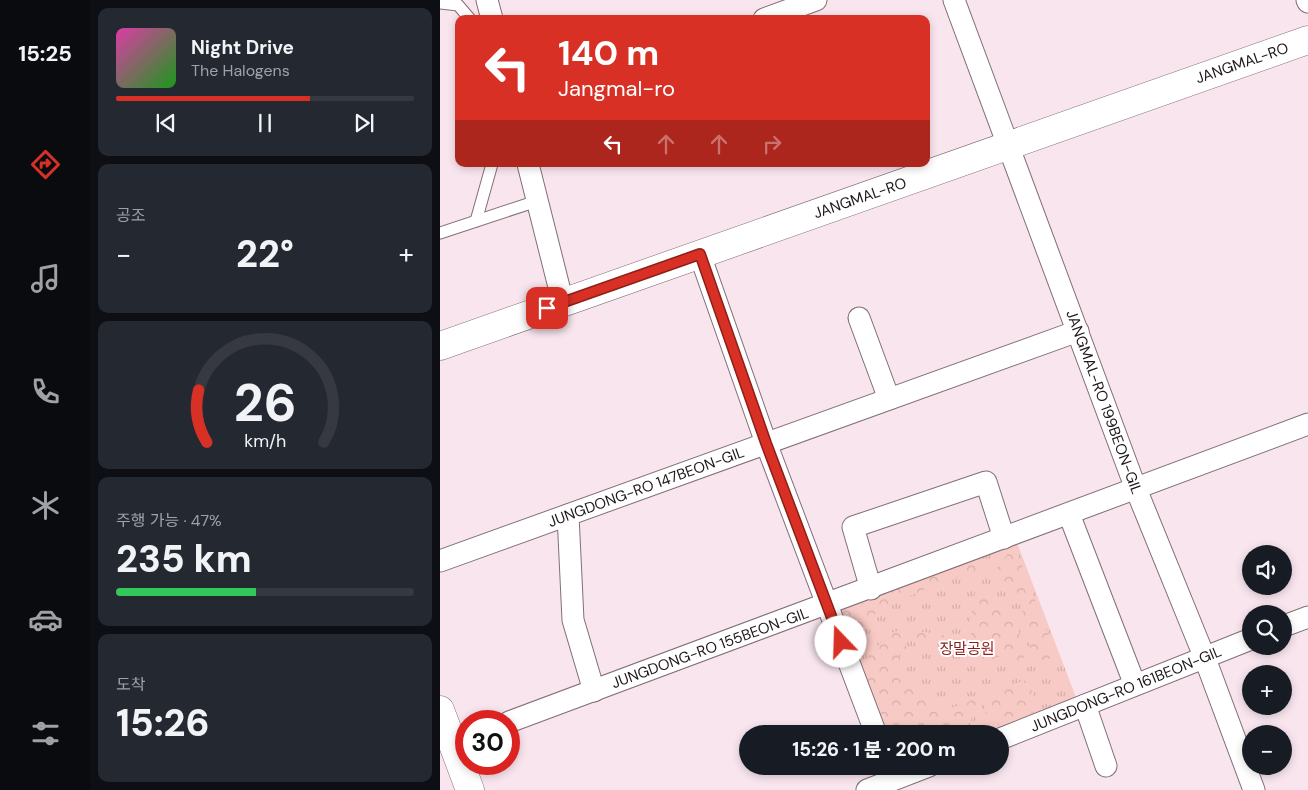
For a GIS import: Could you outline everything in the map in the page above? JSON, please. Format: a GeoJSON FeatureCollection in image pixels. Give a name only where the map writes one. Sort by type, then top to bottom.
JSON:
{"type":"FeatureCollection","features":[{"type":"Feature","properties":{"kind":"street"},"geometry":{"type":"LineString","coordinates":[[487,0],[491,15]]}},
{"type":"Feature","properties":{"kind":"street"},"geometry":{"type":"LineString","coordinates":[[775,15],[816,0]]}},
{"type":"Feature","properties":{"kind":"street","name":"JANGMAL-RO 199BEON-GIL"},"geometry":{"type":"LineString","coordinates":[[954,0],[1136,489],[1204,656],[1254,790]]}},
{"type":"Feature","properties":{"kind":"street","name":"JANGMAL-RO"},"geometry":{"type":"LineString","coordinates":[[440,346],[1308,40]]}},
{"type":"Feature","properties":{"kind":"street"},"geometry":{"type":"LineString","coordinates":[[529,167],[563,303]]}},
{"type":"Feature","properties":{"kind":"street"},"geometry":{"type":"LineString","coordinates":[[700,254],[766,443],[873,725]]}},
{"type":"Feature","properties":{"kind":"street"},"geometry":{"type":"LineString","coordinates":[[859,318],[889,399]]}},
{"type":"Feature","properties":{"kind":"street","name":"JUNGDONG-RO 147BEON-GIL"},"geometry":{"type":"LineString","coordinates":[[440,561],[1078,332]]}},
{"type":"Feature","properties":{"kind":"street","name":"JUNGDONG-RO 155BEON-GIL"},"geometry":{"type":"LineString","coordinates":[[520,718],[827,605],[869,581],[937,554],[1068,514],[1308,424]]}},
{"type":"Feature","properties":{"kind":"street"},"geometry":{"type":"LineString","coordinates":[[869,581],[853,527],[986,482],[1002,533]]}},
{"type":"Feature","properties":{"kind":"street"},"geometry":{"type":"LineString","coordinates":[[1068,514],[1136,685]]}},
{"type":"Feature","properties":{"kind":"street"},"geometry":{"type":"LineString","coordinates":[[568,515],[573,620],[594,691]]}},
{"type":"Feature","properties":{"kind":"street"},"geometry":{"type":"LineString","coordinates":[[1292,623],[1308,617]]}},
{"type":"Feature","properties":{"kind":"street","name":"JUNGDONG-RO 161BEON-GIL"},"geometry":{"type":"LineString","coordinates":[[1009,735],[1242,642]]}},
{"type":"Feature","properties":{"kind":"street"},"geometry":{"type":"LineString","coordinates":[[1085,705],[1106,766]]}},
{"type":"Feature","properties":{"kind":"street"},"geometry":{"type":"LineString","coordinates":[[440,710],[455,734]]}},
{"type":"Feature","properties":{"kind":"street"},"geometry":{"type":"LineString","coordinates":[[467,775],[470,790]]}},
{"type":"Feature","properties":{"kind":"street"},"geometry":{"type":"LineString","coordinates":[[867,790],[893,779]]}},
{"type":"Feature","properties":{"kind":"lane"},"geometry":{"type":"LineString","coordinates":[[440,3],[458,5],[467,15]]}},
{"type":"Feature","properties":{"kind":"lane"},"geometry":{"type":"LineString","coordinates":[[476,221],[491,167]]}},
{"type":"Feature","properties":{"kind":"lane"},"geometry":{"type":"LineString","coordinates":[[440,233],[537,201]]}},
{"type":"Feature","properties":{"kind":"green space","name":"장말공원"},"geometry":{"type":"Polygon","coordinates":[[[1016,540],[1077,700],[1009,727],[1009,725],[881,725],[837,609],[1016,540]]]}},
{"type":"Feature","properties":{"kind":"green space"},"geometry":{"type":"Polygon","coordinates":[[[1014,545],[1056,655],[1034,664],[1027,626],[1019,603],[1003,585],[990,579],[1014,545]]]}},
{"type":"Feature","properties":{"kind":"green space"},"geometry":{"type":"Polygon","coordinates":[[[975,559],[978,562],[978,569],[889,604],[872,616],[852,642],[842,611],[975,559]]]}},
{"type":"Feature","properties":{"kind":"green space"},"geometry":{"type":"Polygon","coordinates":[[[975,592],[986,595],[1006,609],[1019,632],[1024,657],[1017,671],[1001,656],[987,661],[974,643],[971,636],[970,621],[975,592]]]}},
{"type":"Feature","properties":{"kind":"green space"},"geometry":{"type":"Polygon","coordinates":[[[900,630],[907,648],[899,654],[901,664],[909,681],[929,699],[946,709],[966,704],[978,695],[983,698],[983,703],[974,711],[970,725],[884,725],[864,674],[869,658],[886,635],[900,630]]]}},
{"type":"Feature","properties":{"kind":"green space"},"geometry":{"type":"Polygon","coordinates":[[[915,631],[941,634],[954,640],[955,651],[943,644],[918,642],[915,631]]]}},
{"type":"Feature","properties":{"kind":"green space"},"geometry":{"type":"Polygon","coordinates":[[[1027,680],[1040,710],[999,725],[985,712],[986,696],[1001,687],[1027,680]]]}},
{"type":"Feature","properties":{"kind":"route"},"geometry":{"type":"LineString","coordinates":[[547,308],[700,254],[766,443],[841,642]]}}]}
